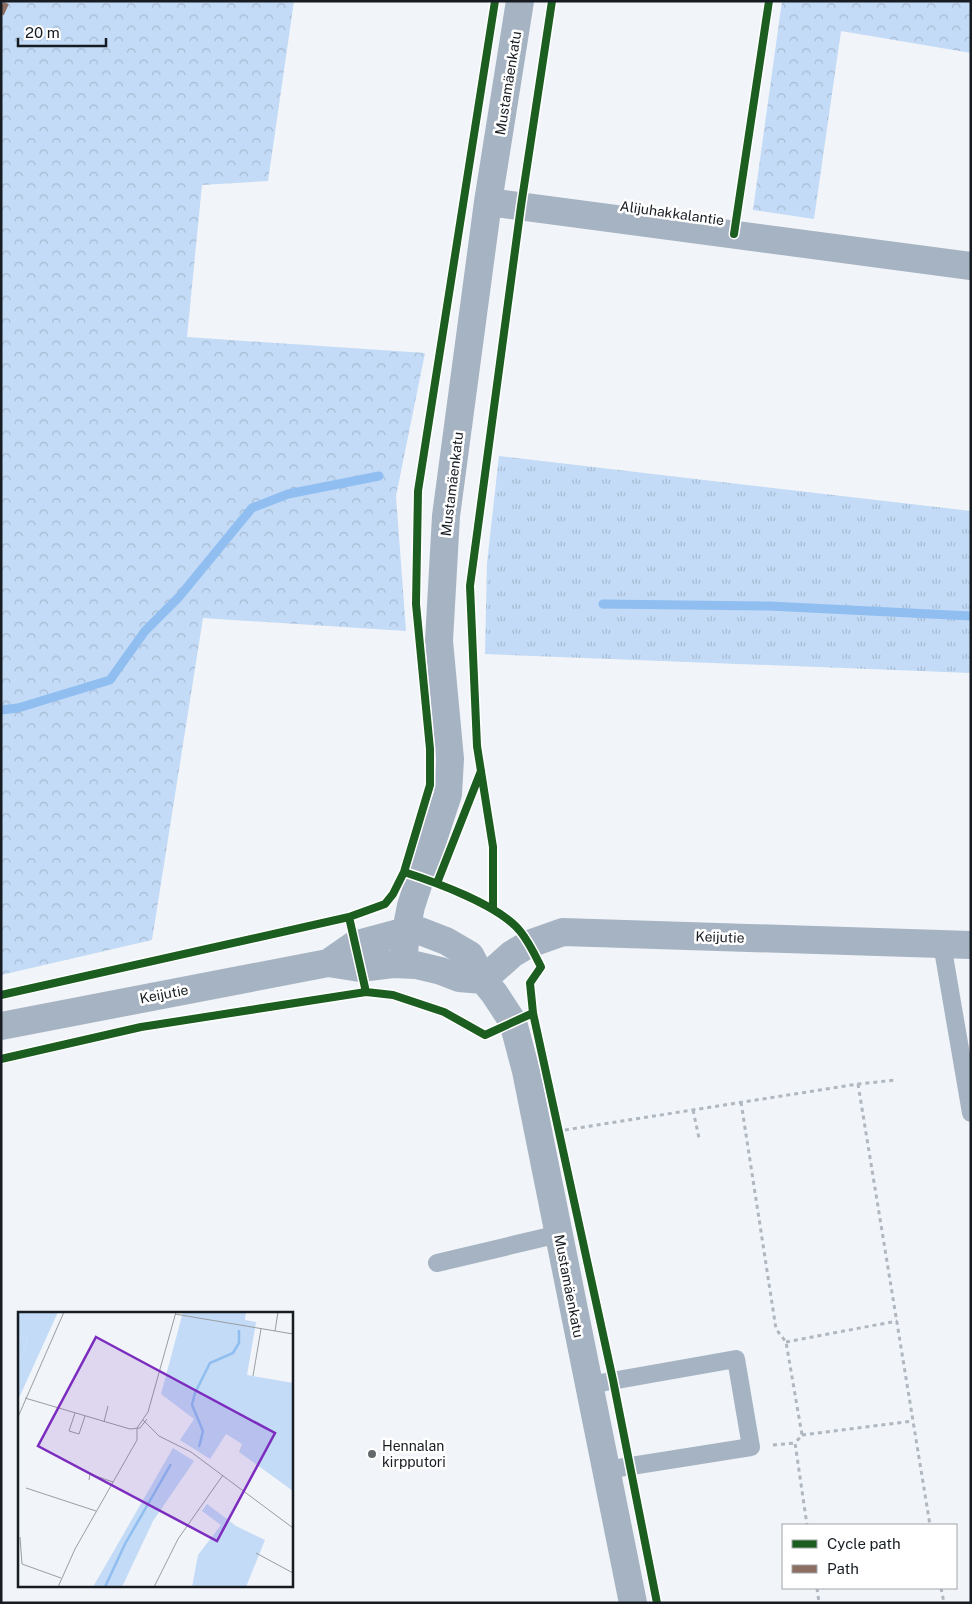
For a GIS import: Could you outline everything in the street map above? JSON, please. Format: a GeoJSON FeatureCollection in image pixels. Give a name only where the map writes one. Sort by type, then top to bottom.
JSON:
{"type":"FeatureCollection","features":[{"type":"Feature","properties":{"kind":"street","name":"Mustamäenkatu"},"geometry":{"type":"LineString","coordinates":[[403,964],[406,931],[411,906],[448,794],[450,758],[440,641],[446,516],[488,202],[520,1]]}},
{"type":"Feature","properties":{"kind":"street","name":"Alijuhakkalantie"},"geometry":{"type":"LineString","coordinates":[[488,202],[971,266]]}},
{"type":"Feature","properties":{"kind":"street","name":"Keijutie"},"geometry":{"type":"LineString","coordinates":[[328,963],[354,945],[406,931],[420,931],[446,941],[470,955],[483,980]]}},
{"type":"Feature","properties":{"kind":"street","name":"Keijutie"},"geometry":{"type":"LineString","coordinates":[[1,1026],[328,963],[360,968],[403,964],[424,967],[459,978],[483,980],[512,954],[529,944],[563,932],[971,945]]}},
{"type":"Feature","properties":{"kind":"street","name":"Mustamäenkatu"},"geometry":{"type":"LineString","coordinates":[[483,980],[513,1022],[526,1072],[633,1603]]}},
{"type":"Feature","properties":{"kind":"lane"},"geometry":{"type":"LineString","coordinates":[[942,944],[971,1113]]}},
{"type":"Feature","properties":{"kind":"lane"},"geometry":{"type":"LineString","coordinates":[[437,1263],[559,1234]]}},
{"type":"Feature","properties":{"kind":"lane"},"geometry":{"type":"LineString","coordinates":[[589,1385],[736,1359],[751,1447],[606,1470]]}},
{"type":"Feature","properties":{"kind":"path"},"geometry":{"type":"LineString","coordinates":[[559,1131],[858,1084],[896,1080]]}},
{"type":"Feature","properties":{"kind":"path"},"geometry":{"type":"LineString","coordinates":[[858,1084],[930,1524]]}},
{"type":"Feature","properties":{"kind":"path"},"geometry":{"type":"LineString","coordinates":[[741,1102],[776,1329],[786,1342],[802,1434]]}},
{"type":"Feature","properties":{"kind":"path"},"geometry":{"type":"LineString","coordinates":[[693,1110],[699,1138]]}},
{"type":"Feature","properties":{"kind":"path"},"geometry":{"type":"LineString","coordinates":[[557,1122],[562,1140]]}},
{"type":"Feature","properties":{"kind":"path"},"geometry":{"type":"LineString","coordinates":[[786,1342],[897,1321]]}},
{"type":"Feature","properties":{"kind":"path"},"geometry":{"type":"LineString","coordinates":[[807,1524],[795,1443],[802,1434],[913,1421]]}},
{"type":"Feature","properties":{"kind":"path"},"geometry":{"type":"LineString","coordinates":[[817,1589],[819,1603]]}},
{"type":"Feature","properties":{"kind":"path"},"geometry":{"type":"LineString","coordinates":[[941,1589],[944,1603]]}},
{"type":"Feature","properties":{"kind":"green space"},"geometry":{"type":"Polygon","coordinates":[[[1,1],[294,1],[268,181],[202,185],[187,337],[425,353],[396,496],[406,631],[203,618],[152,940],[1,975],[1,1]]]}},
{"type":"Feature","properties":{"kind":"green space"},"geometry":{"type":"Polygon","coordinates":[[[782,1],[971,1],[971,53],[841,31],[814,219],[753,210],[782,1]]]}},
{"type":"Feature","properties":{"kind":"green space"},"geometry":{"type":"Polygon","coordinates":[[[499,456],[971,511],[971,673],[485,654],[487,563],[499,456]]]}},
{"type":"Feature","properties":{"kind":"waterway"},"geometry":{"type":"LineString","coordinates":[[1,710],[18,708],[110,680],[145,631],[179,597],[252,508],[288,494],[379,476]]}},
{"type":"Feature","properties":{"kind":"waterway"},"geometry":{"type":"LineString","coordinates":[[603,604],[769,606],[971,616]]}},
{"type":"Feature","properties":{"kind":"marked path"},"geometry":{"type":"LineString","coordinates":[[1,14],[7,1]]}},
{"type":"Feature","properties":{"kind":"cycle path"},"geometry":{"type":"LineString","coordinates":[[1,995],[349,917],[385,904],[393,894],[404,872],[430,785],[430,749],[416,604],[418,491],[495,1]]}},
{"type":"Feature","properties":{"kind":"cycle path"},"geometry":{"type":"LineString","coordinates":[[493,909],[493,847],[477,746],[470,586],[521,206],[552,1]]}},
{"type":"Feature","properties":{"kind":"cycle path"},"geometry":{"type":"LineString","coordinates":[[734,234],[769,1]]}},
{"type":"Feature","properties":{"kind":"cycle path"},"geometry":{"type":"LineString","coordinates":[[437,883],[481,771]]}},
{"type":"Feature","properties":{"kind":"cycle path"},"geometry":{"type":"LineString","coordinates":[[404,872],[466,896],[510,921],[529,944],[541,967],[530,983],[533,1013],[613,1380],[657,1603]]}},
{"type":"Feature","properties":{"kind":"cycle path"},"geometry":{"type":"LineString","coordinates":[[349,917],[366,992]]}},
{"type":"Feature","properties":{"kind":"cycle path"},"geometry":{"type":"LineString","coordinates":[[1,1059],[141,1027],[366,992],[393,995],[444,1012],[485,1035],[533,1013]]}},
{"type":"Feature","properties":{"kind":"place","name":"Hennalan kirpputori"},"geometry":{"type":"Point","coordinates":[372,1454]}}]}
